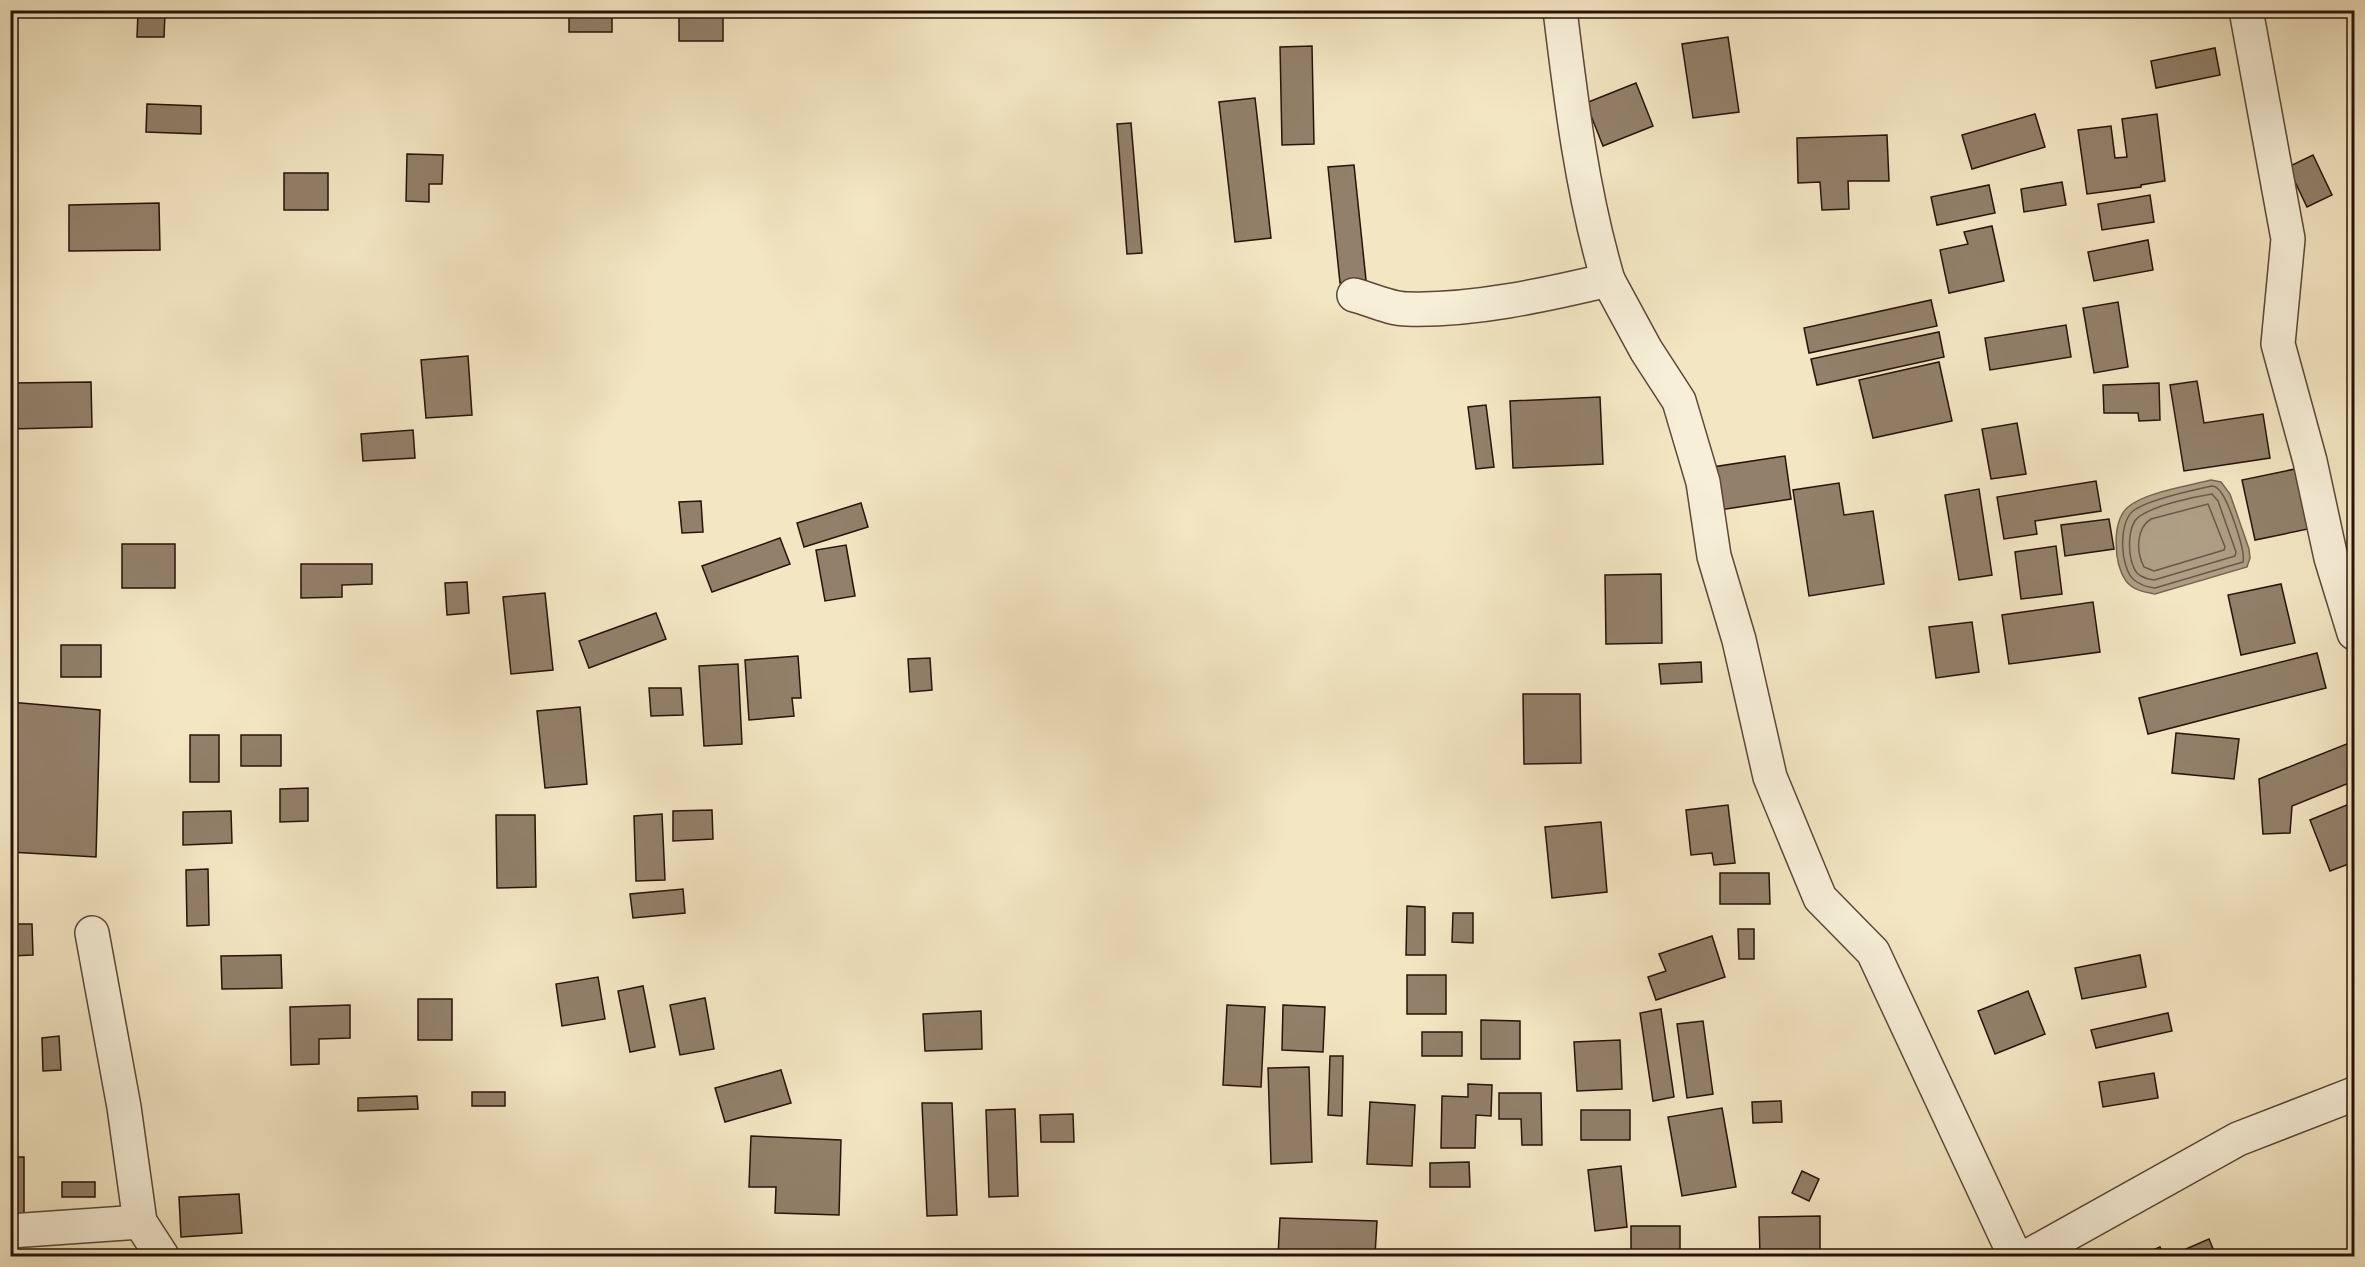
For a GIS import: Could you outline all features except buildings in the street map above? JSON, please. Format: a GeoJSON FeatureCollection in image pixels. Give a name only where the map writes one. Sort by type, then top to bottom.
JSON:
{"type":"FeatureCollection","features":[{"type":"Feature","properties":{"kind":"street"},"geometry":{"type":"LineString","coordinates":[[1560,10],[1572,108],[1593,232],[1608,280],[1679,401],[1702,482],[1714,556],[1739,640],[1770,777],[1820,898],[1873,952],[2015,1257]]}},
{"type":"Feature","properties":{"kind":"street"},"geometry":{"type":"LineString","coordinates":[[2246,10],[2288,239],[2278,344],[2310,461],[2331,558],[2355,633]]}},
{"type":"Feature","properties":{"kind":"street"},"geometry":{"type":"LineString","coordinates":[[1354,295],[1405,309],[1479,305],[1559,292],[1608,280]]}},
{"type":"Feature","properties":{"kind":"street"},"geometry":{"type":"LineString","coordinates":[[92,933],[124,1107],[140,1222],[162,1257]]}},
{"type":"Feature","properties":{"kind":"street"},"geometry":{"type":"LineString","coordinates":[[2028,1257],[2238,1139],[2355,1094]]}},
{"type":"Feature","properties":{"kind":"street"},"geometry":{"type":"LineString","coordinates":[[10,1231],[140,1222]]}},
{"type":"Feature","properties":{"kind":"water"},"geometry":{"type":"Polygon","coordinates":[[[2211,480],[2221,482],[2230,494],[2249,549],[2250,558],[2247,567],[2155,594],[2132,587],[2122,574],[2116,543],[2119,522],[2128,507],[2145,497],[2211,480]]]}}]}
